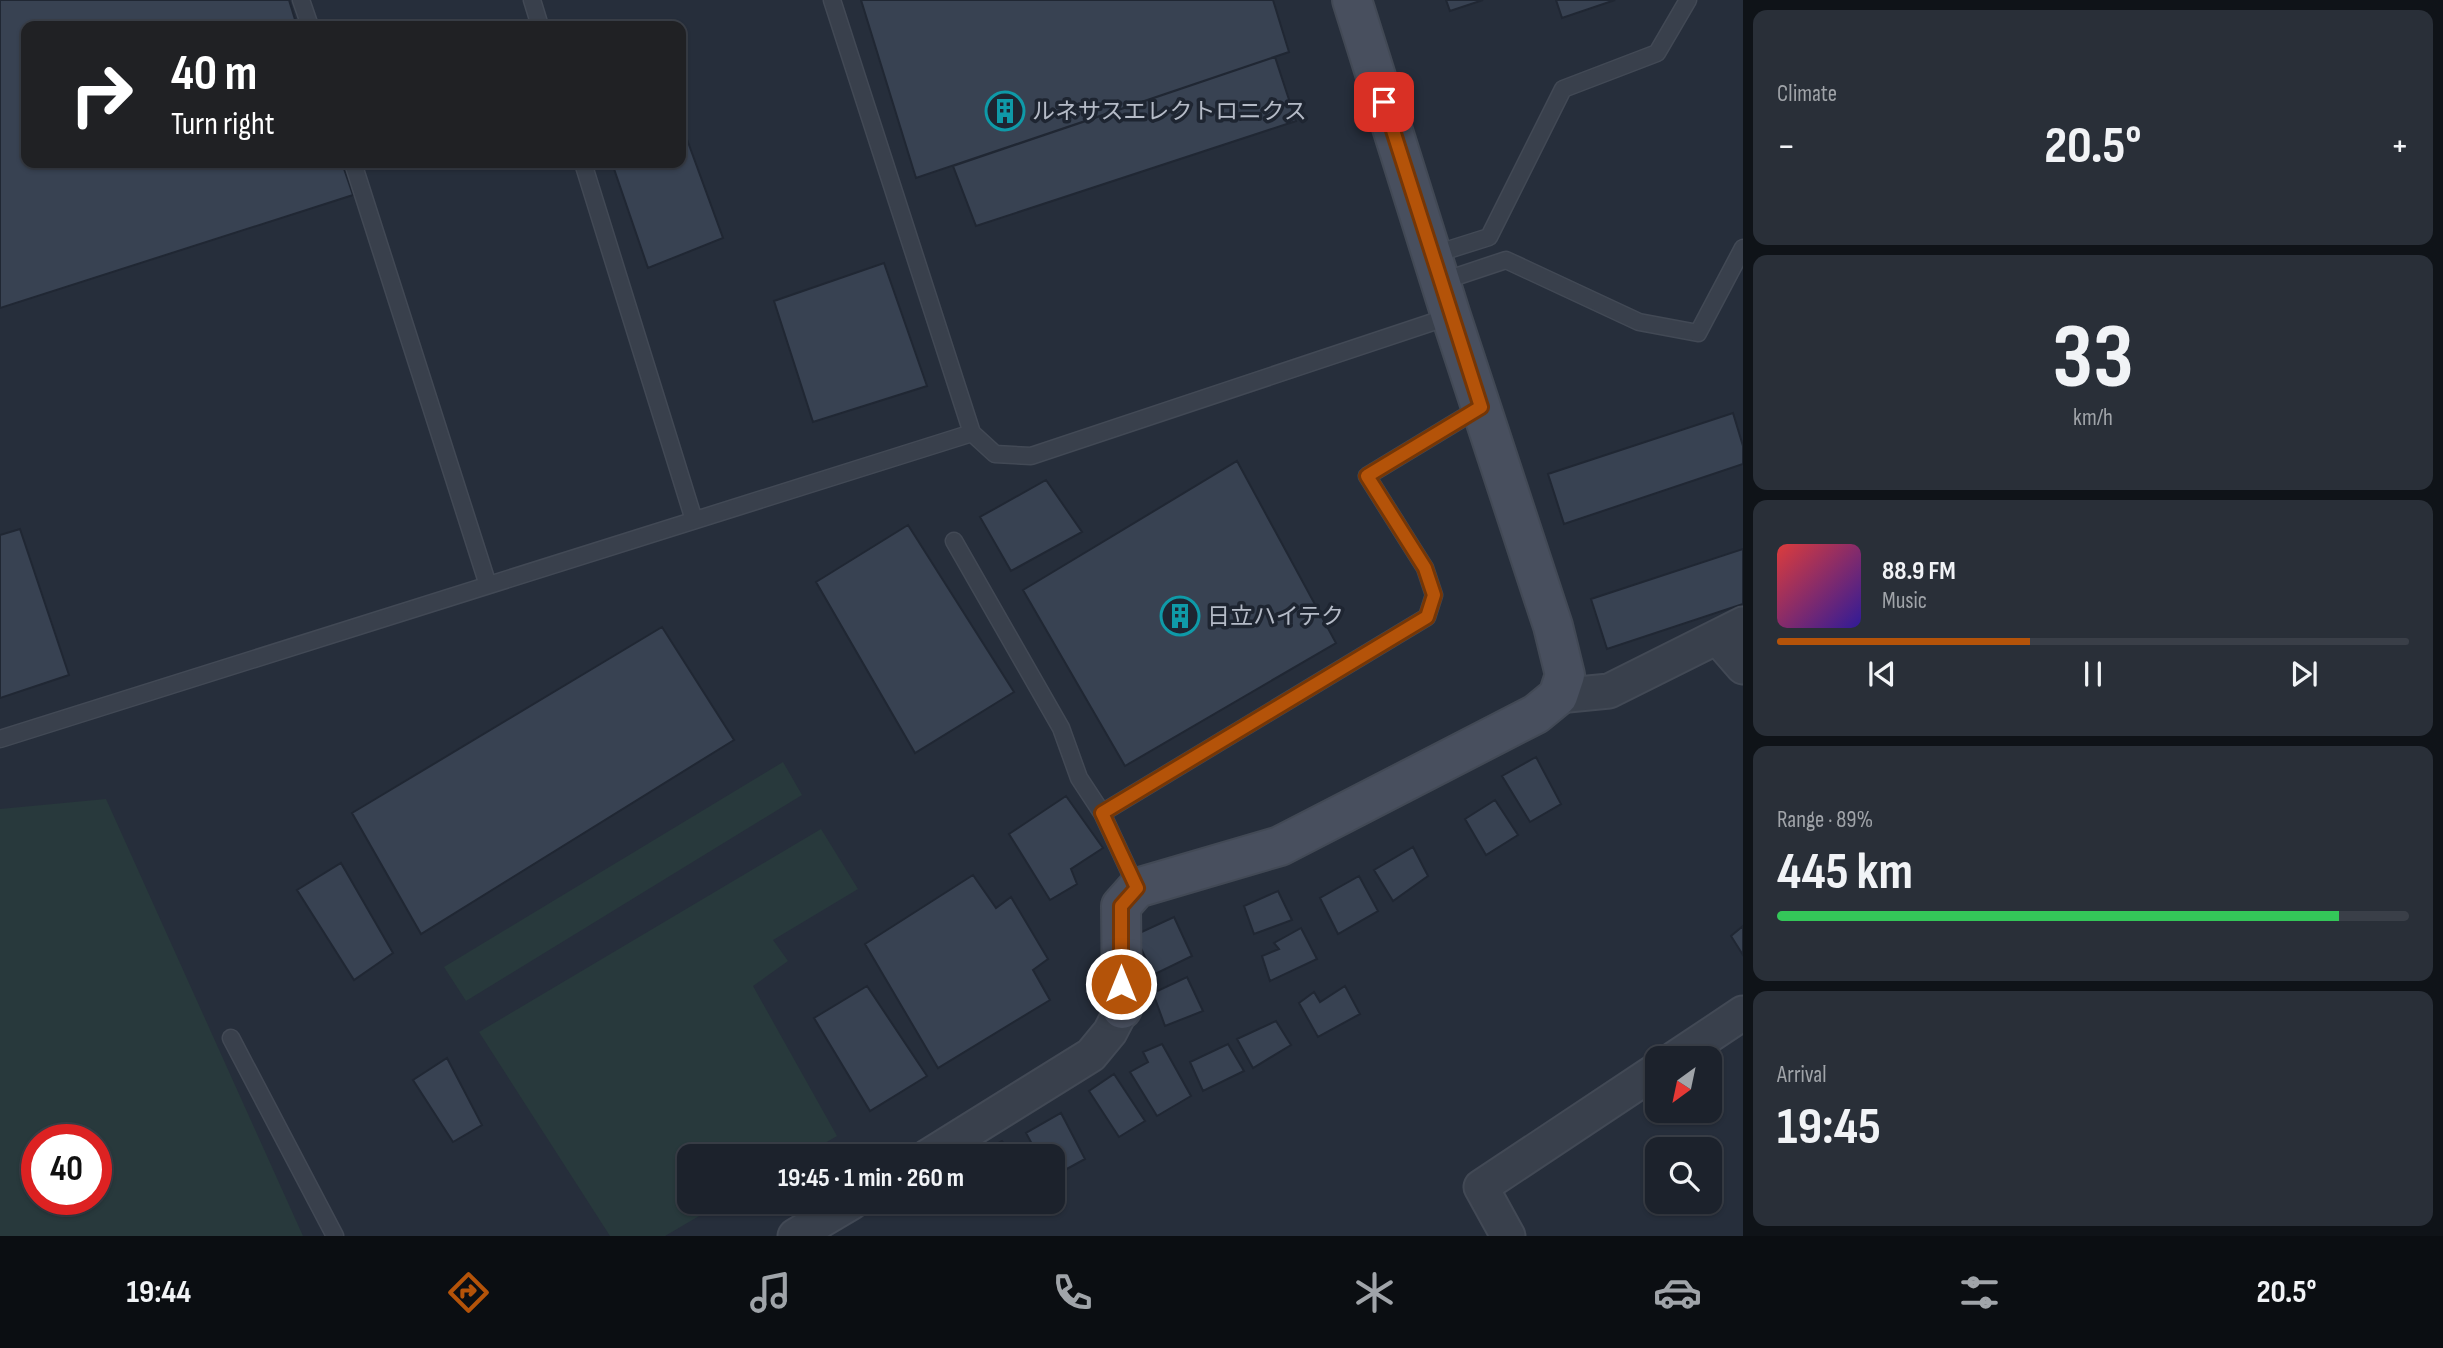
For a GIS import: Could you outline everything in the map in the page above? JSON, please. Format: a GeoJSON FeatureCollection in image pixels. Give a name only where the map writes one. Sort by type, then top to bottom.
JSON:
{"type":"FeatureCollection","features":[{"type":"Feature","properties":{"kind":"street"},"geometry":{"type":"LineString","coordinates":[[948,1144],[1091,1055],[1110,1032],[1122,1009],[1121,906],[1137,888],[1280,846],[1536,714],[1558,696],[1565,675],[1553,626],[1441,285],[1352,0]]}},
{"type":"Feature","properties":{"kind":"street"},"geometry":{"type":"LineString","coordinates":[[1558,696],[1609,691],[1730,631],[1743,667]]}},
{"type":"Feature","properties":{"kind":"street"},"geometry":{"type":"LineString","coordinates":[[1694,1046],[1743,1013]]}},
{"type":"Feature","properties":{"kind":"street"},"geometry":{"type":"LineString","coordinates":[[1508,1236],[1481,1187],[1645,1078]]}},
{"type":"Feature","properties":{"kind":"street"},"geometry":{"type":"LineString","coordinates":[[795,1236],[832,1214]]}},
{"type":"Feature","properties":{"kind":"lane"},"geometry":{"type":"LineString","coordinates":[[301,0],[308,21]]}},
{"type":"Feature","properties":{"kind":"lane"},"geometry":{"type":"LineString","coordinates":[[532,0],[538,21]]}},
{"type":"Feature","properties":{"kind":"lane"},"geometry":{"type":"LineString","coordinates":[[832,0],[972,433],[995,454],[1031,456],[1506,260],[1639,322],[1698,333],[1743,248]]}},
{"type":"Feature","properties":{"kind":"lane"},"geometry":{"type":"LineString","coordinates":[[1441,285],[1489,237],[1563,89],[1657,53],[1688,0]]}},
{"type":"Feature","properties":{"kind":"lane"},"geometry":{"type":"LineString","coordinates":[[355,168],[488,585]]}},
{"type":"Feature","properties":{"kind":"lane"},"geometry":{"type":"LineString","coordinates":[[585,168],[694,520]]}},
{"type":"Feature","properties":{"kind":"lane"},"geometry":{"type":"LineString","coordinates":[[1102,813],[1427,617],[1434,595],[1425,568],[1367,476],[1481,407]]}},
{"type":"Feature","properties":{"kind":"lane"},"geometry":{"type":"LineString","coordinates":[[0,739],[972,433]]}},
{"type":"Feature","properties":{"kind":"lane"},"geometry":{"type":"LineString","coordinates":[[954,541],[1061,728],[1079,778],[1102,813],[1137,888]]}},
{"type":"Feature","properties":{"kind":"lane"},"geometry":{"type":"LineString","coordinates":[[231,1038],[335,1236]]}},
{"type":"Feature","properties":{"kind":"shaded area"},"geometry":{"type":"Polygon","coordinates":[[[783,762],[802,795],[466,1001],[444,967],[783,762]]]}},
{"type":"Feature","properties":{"kind":"shaded area"},"geometry":{"type":"Polygon","coordinates":[[[106,799],[303,1236],[0,1236],[0,809],[106,799]]]}},
{"type":"Feature","properties":{"kind":"shaded area"},"geometry":{"type":"Polygon","coordinates":[[[821,829],[858,889],[773,940],[788,961],[753,986],[837,1136],[823,1144],[677,1144],[677,1214],[703,1214],[665,1236],[610,1236],[479,1032],[821,829]]]}},
{"type":"Feature","properties":{"kind":"building"},"geometry":{"type":"Polygon","coordinates":[[[0,0],[289,0],[295,21],[21,21],[21,168],[344,168],[353,195],[0,308],[0,0]]]}},
{"type":"Feature","properties":{"kind":"building","name":"ルネサスエレクトロニクス"},"geometry":{"type":"Polygon","coordinates":[[[861,0],[1273,0],[1289,52],[916,178],[861,0]]]}},
{"type":"Feature","properties":{"kind":"building"},"geometry":{"type":"Polygon","coordinates":[[[1446,0],[1483,0],[1450,11],[1446,0]]]}},
{"type":"Feature","properties":{"kind":"building"},"geometry":{"type":"Polygon","coordinates":[[[1556,0],[1615,0],[1562,18],[1556,0]]]}},
{"type":"Feature","properties":{"kind":"building"},"geometry":{"type":"Polygon","coordinates":[[[1275,57],[1296,121],[976,226],[953,166],[1275,57]]]}},
{"type":"Feature","properties":{"kind":"building"},"geometry":{"type":"Polygon","coordinates":[[[686,137],[723,238],[648,268],[614,168],[686,168],[686,137]]]}},
{"type":"Feature","properties":{"kind":"building"},"geometry":{"type":"Polygon","coordinates":[[[884,263],[927,386],[813,422],[774,301],[884,263]]]}},
{"type":"Feature","properties":{"kind":"building"},"geometry":{"type":"Polygon","coordinates":[[[1733,413],[1743,446],[1743,464],[1564,524],[1548,474],[1733,413]]]}},
{"type":"Feature","properties":{"kind":"building","name":"日立ハイテク"},"geometry":{"type":"Polygon","coordinates":[[[1237,461],[1336,643],[1125,766],[1023,590],[1237,461]]]}},
{"type":"Feature","properties":{"kind":"building"},"geometry":{"type":"Polygon","coordinates":[[[1046,480],[1082,532],[1011,571],[980,517],[1046,480]]]}},
{"type":"Feature","properties":{"kind":"building"},"geometry":{"type":"Polygon","coordinates":[[[908,525],[1014,692],[915,753],[816,582],[908,525]]]}},
{"type":"Feature","properties":{"kind":"building"},"geometry":{"type":"Polygon","coordinates":[[[20,529],[69,675],[0,698],[0,535],[20,529]]]}},
{"type":"Feature","properties":{"kind":"building"},"geometry":{"type":"Polygon","coordinates":[[[1743,549],[1743,604],[1607,649],[1591,599],[1743,549]]]}},
{"type":"Feature","properties":{"kind":"building"},"geometry":{"type":"Polygon","coordinates":[[[662,627],[734,740],[421,934],[352,813],[662,627]]]}},
{"type":"Feature","properties":{"kind":"building"},"geometry":{"type":"Polygon","coordinates":[[[1536,757],[1561,804],[1530,822],[1502,776],[1536,757]]]}},
{"type":"Feature","properties":{"kind":"building"},"geometry":{"type":"Polygon","coordinates":[[[1066,796],[1103,848],[1071,869],[1077,884],[1050,900],[1009,834],[1066,796]]]}},
{"type":"Feature","properties":{"kind":"building"},"geometry":{"type":"Polygon","coordinates":[[[1495,800],[1518,835],[1486,855],[1465,819],[1495,800]]]}},
{"type":"Feature","properties":{"kind":"building"},"geometry":{"type":"Polygon","coordinates":[[[1413,847],[1428,876],[1393,901],[1374,870],[1413,847]]]}},
{"type":"Feature","properties":{"kind":"building"},"geometry":{"type":"Polygon","coordinates":[[[341,863],[393,953],[354,980],[297,890],[341,863]]]}},
{"type":"Feature","properties":{"kind":"building"},"geometry":{"type":"Polygon","coordinates":[[[973,875],[996,908],[1011,897],[1048,959],[1033,970],[1050,1000],[938,1068],[865,944],[973,875]]]}},
{"type":"Feature","properties":{"kind":"building"},"geometry":{"type":"Polygon","coordinates":[[[1359,876],[1378,911],[1338,934],[1320,898],[1359,876]]]}},
{"type":"Feature","properties":{"kind":"building"},"geometry":{"type":"Polygon","coordinates":[[[1278,891],[1292,920],[1254,934],[1244,906],[1278,891]]]}},
{"type":"Feature","properties":{"kind":"building"},"geometry":{"type":"Polygon","coordinates":[[[1174,917],[1192,956],[1153,975],[1135,935],[1174,917]]]}},
{"type":"Feature","properties":{"kind":"building"},"geometry":{"type":"Polygon","coordinates":[[[1743,926],[1743,955],[1731,936],[1743,926]]]}},
{"type":"Feature","properties":{"kind":"building"},"geometry":{"type":"Polygon","coordinates":[[[1301,928],[1317,959],[1270,981],[1262,956],[1279,949],[1274,943],[1301,928]]]}},
{"type":"Feature","properties":{"kind":"building"},"geometry":{"type":"Polygon","coordinates":[[[1187,977],[1203,1011],[1165,1026],[1153,993],[1187,977]]]}},
{"type":"Feature","properties":{"kind":"building"},"geometry":{"type":"Polygon","coordinates":[[[867,986],[927,1076],[870,1111],[814,1018],[867,986]]]}},
{"type":"Feature","properties":{"kind":"building"},"geometry":{"type":"Polygon","coordinates":[[[1345,986],[1360,1014],[1318,1037],[1299,1003],[1314,992],[1320,1002],[1345,986]]]}},
{"type":"Feature","properties":{"kind":"building"},"geometry":{"type":"Polygon","coordinates":[[[1276,1021],[1291,1045],[1253,1068],[1237,1039],[1276,1021]]]}},
{"type":"Feature","properties":{"kind":"building"},"geometry":{"type":"Polygon","coordinates":[[[1162,1044],[1191,1096],[1157,1116],[1130,1072],[1148,1062],[1143,1052],[1162,1044]]]}},
{"type":"Feature","properties":{"kind":"building"},"geometry":{"type":"Polygon","coordinates":[[[1228,1044],[1244,1071],[1203,1091],[1190,1062],[1228,1044]]]}},
{"type":"Feature","properties":{"kind":"building"},"geometry":{"type":"Polygon","coordinates":[[[447,1058],[482,1125],[453,1142],[413,1080],[447,1058]]]}},
{"type":"Feature","properties":{"kind":"building"},"geometry":{"type":"Polygon","coordinates":[[[1114,1074],[1145,1121],[1119,1137],[1089,1091],[1114,1074]]]}},
{"type":"Feature","properties":{"kind":"building"},"geometry":{"type":"Polygon","coordinates":[[[1061,1113],[1085,1159],[1065,1170],[1065,1144],[1032,1144],[1026,1133],[1061,1113]]]}},
{"type":"Feature","properties":{"kind":"place","name":"ルネサスエレクトロニクス"},"geometry":{"type":"Point","coordinates":[1005,111]}},
{"type":"Feature","properties":{"kind":"place","name":"日立ハイテク"},"geometry":{"type":"Point","coordinates":[1180,616]}},
{"type":"Feature","properties":{"kind":"route"},"geometry":{"type":"LineString","coordinates":[[1121,984],[1121,906],[1137,888],[1102,813],[1427,617],[1434,595],[1425,568],[1367,476],[1481,407],[1384,102]]}}]}
